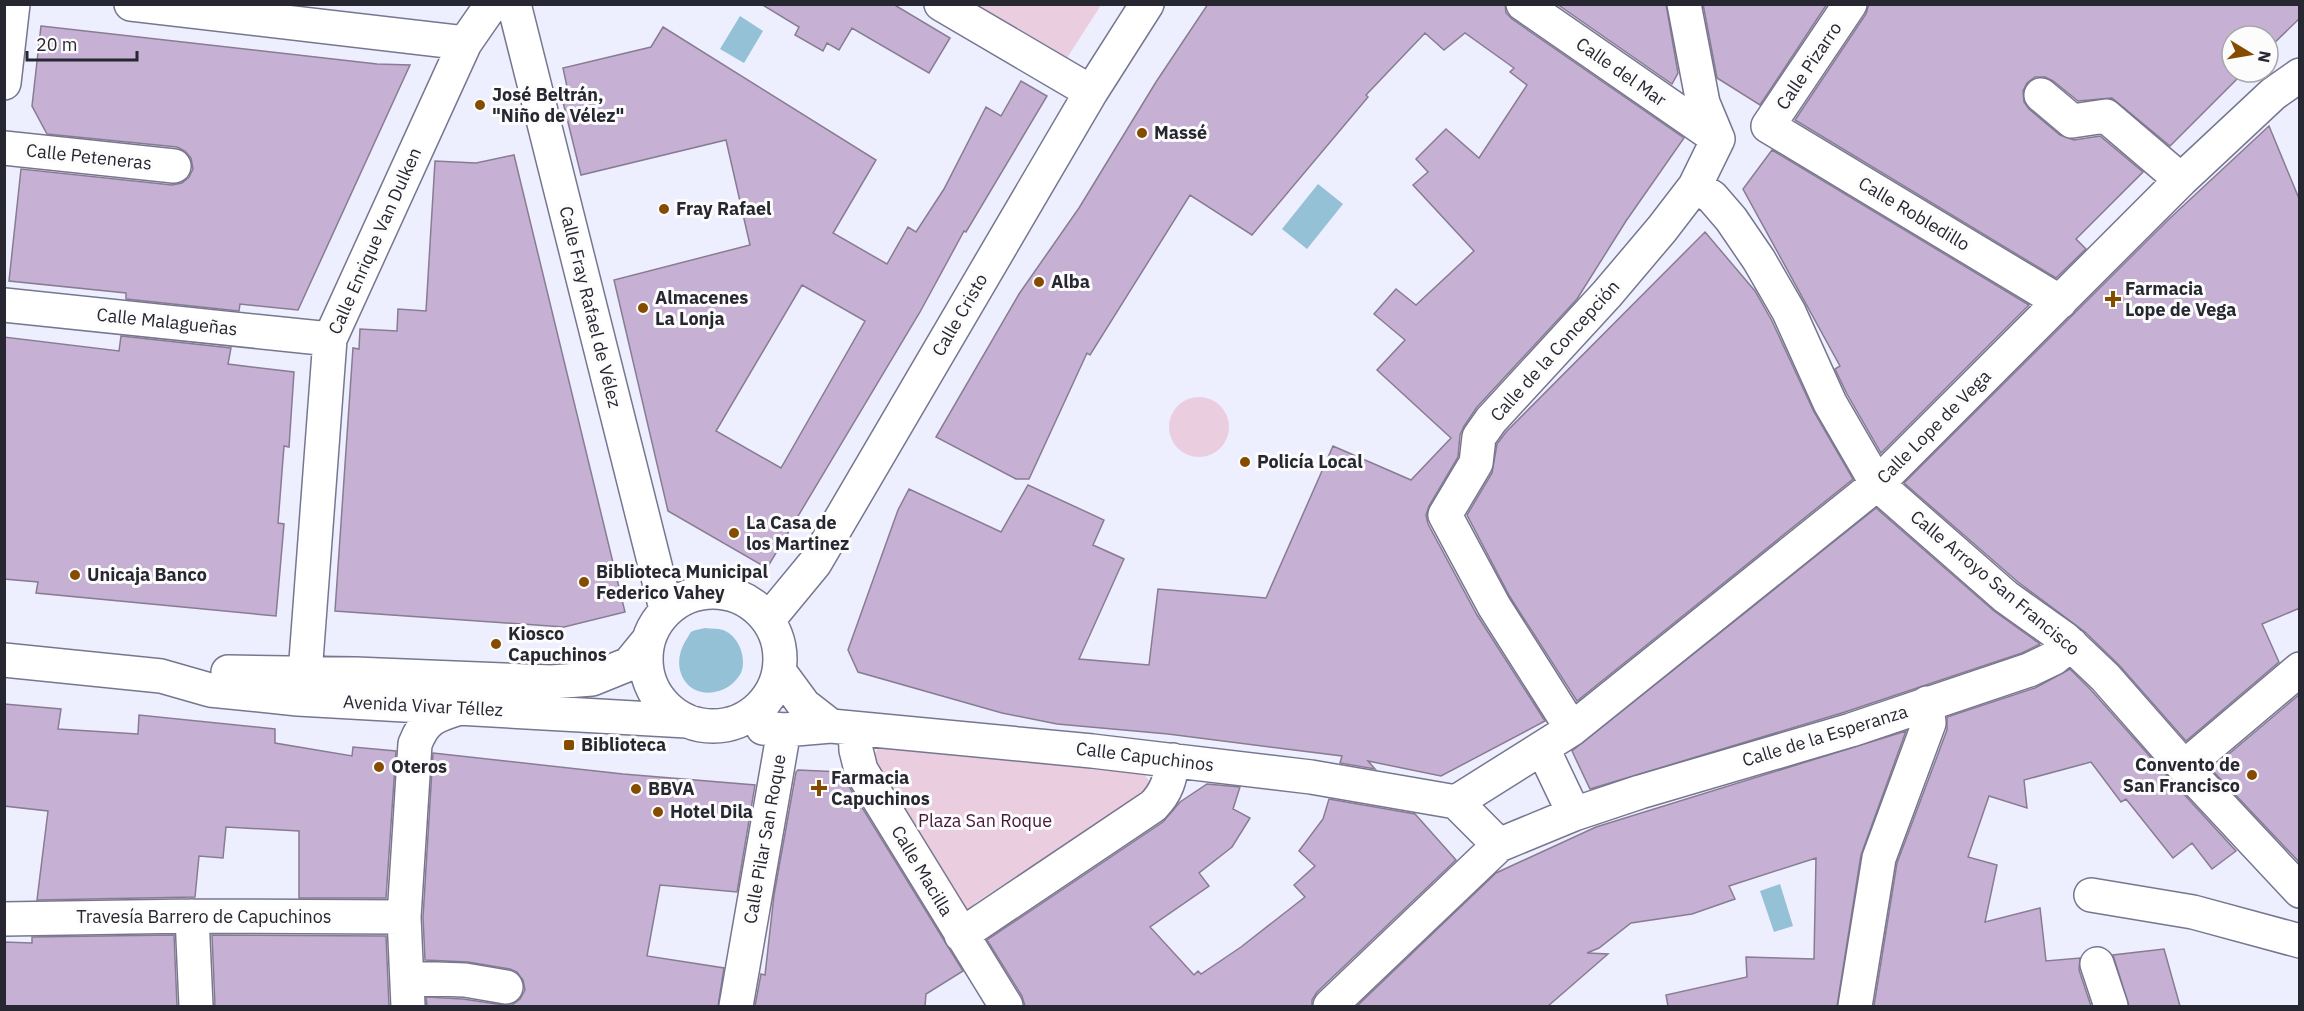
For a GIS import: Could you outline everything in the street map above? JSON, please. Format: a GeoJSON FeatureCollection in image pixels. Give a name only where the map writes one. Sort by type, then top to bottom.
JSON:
{"type":"FeatureCollection","features":[{"type":"Feature","properties":{"kind":"street"},"geometry":{"type":"LineString","coordinates":[[4,83],[13,4]]}},
{"type":"Feature","properties":{"kind":"street"},"geometry":{"type":"LineString","coordinates":[[131,4],[228,9],[465,43]]}},
{"type":"Feature","properties":{"kind":"street","name":"Calle Enrique Van Dulken"},"geometry":{"type":"LineString","coordinates":[[305,674],[330,339],[465,43],[492,4]]}},
{"type":"Feature","properties":{"kind":"street","name":"Calle Fray Rafael de Vélez"},"geometry":{"type":"LineString","coordinates":[[514,4],[666,609]]}},
{"type":"Feature","properties":{"kind":"street"},"geometry":{"type":"LineString","coordinates":[[941,4],[1091,92]]}},
{"type":"Feature","properties":{"kind":"street","name":"Calle Cristo"},"geometry":{"type":"LineString","coordinates":[[768,620],[815,563],[1091,92],[1147,4]]}},
{"type":"Feature","properties":{"kind":"street"},"geometry":{"type":"LineString","coordinates":[[1684,4],[1703,103],[1718,139],[1768,126]]}},
{"type":"Feature","properties":{"kind":"street","name":"Calle Pizarro"},"geometry":{"type":"LineString","coordinates":[[1768,126],[1850,4]]}},
{"type":"Feature","properties":{"kind":"street","name":"Calle del Mar"},"geometry":{"type":"LineString","coordinates":[[1524,5],[1718,139]]}},
{"type":"Feature","properties":{"kind":"street","name":"Calle Lope de Vega"},"geometry":{"type":"LineString","coordinates":[[1456,802],[1572,729],[1877,484],[2181,180],[2273,94],[2300,75]]}},
{"type":"Feature","properties":{"kind":"street"},"geometry":{"type":"LineString","coordinates":[[2041,95],[2072,121],[2106,116],[2181,180]]}},
{"type":"Feature","properties":{"kind":"street","name":"Calle Robledillo"},"geometry":{"type":"LineString","coordinates":[[1768,126],[2060,302]]}},
{"type":"Feature","properties":{"kind":"street","name":"Calle de la Concepción"},"geometry":{"type":"LineString","coordinates":[[1572,729],[1494,606],[1445,515],[1476,463],[1479,437],[1491,420],[1635,262],[1695,186],[1718,139]]}},
{"type":"Feature","properties":{"kind":"street","name":"Calle Peteneras"},"geometry":{"type":"LineString","coordinates":[[4,148],[174,166]]}},
{"type":"Feature","properties":{"kind":"street","name":"Calle Arroyo San Francisco"},"geometry":{"type":"LineString","coordinates":[[1695,186],[1712,197],[1731,219],[1759,260],[1789,312],[1830,403],[1877,484],[2006,597],[2070,638],[2184,767],[2300,891]]}},
{"type":"Feature","properties":{"kind":"street","name":"Calle Malagueñas"},"geometry":{"type":"LineString","coordinates":[[4,305],[330,339]]}},
{"type":"Feature","properties":{"kind":"street"},"geometry":{"type":"LineString","coordinates":[[709,591],[732,594],[752,604],[768,620],[776,636],[780,653],[779,671],[772,690],[760,706],[744,718],[726,725],[706,727],[687,722],[670,712],[658,698],[649,680],[645,661],[647,642],[655,623],[666,609],[687,596],[709,591]]}},
{"type":"Feature","properties":{"kind":"street","name":"Calle de la Esperanza"},"geometry":{"type":"LineString","coordinates":[[1499,845],[1574,814],[1640,792],[1851,730],[2029,670],[2054,658],[2070,638]]}},
{"type":"Feature","properties":{"kind":"street","name":"Avenida Vivar Téllez"},"geometry":{"type":"LineString","coordinates":[[161,676],[214,672],[355,674],[550,682],[592,679],[629,664],[647,642]]}},
{"type":"Feature","properties":{"kind":"street","name":"Avenida Vivar Téllez"},"geometry":{"type":"LineString","coordinates":[[4,660],[161,676],[210,690],[298,699],[687,722]]}},
{"type":"Feature","properties":{"kind":"street"},"geometry":{"type":"LineString","coordinates":[[2184,767],[2300,669]]}},
{"type":"Feature","properties":{"kind":"street"},"geometry":{"type":"LineString","coordinates":[[779,671],[804,705],[843,728]]}},
{"type":"Feature","properties":{"kind":"street"},"geometry":{"type":"LineString","coordinates":[[1855,1006],[1878,858],[1929,723],[1927,704]]}},
{"type":"Feature","properties":{"kind":"street"},"geometry":{"type":"LineString","coordinates":[[460,708],[435,716],[421,727],[415,744],[404,916],[407,992],[465,980],[506,987]]}},
{"type":"Feature","properties":{"kind":"street","name":"Calle Pilar San Roque"},"geometry":{"type":"LineString","coordinates":[[726,725],[784,730],[736,1006]]}},
{"type":"Feature","properties":{"kind":"street","name":"Calle Capuchinos"},"geometry":{"type":"LineString","coordinates":[[784,730],[843,728],[1092,751],[1311,777],[1456,802]]}},
{"type":"Feature","properties":{"kind":"street","name":"Calle Macilla"},"geometry":{"type":"LineString","coordinates":[[843,728],[856,750],[861,770],[1006,1006]]}},
{"type":"Feature","properties":{"kind":"street"},"geometry":{"type":"LineString","coordinates":[[1543,749],[1574,814]]}},
{"type":"Feature","properties":{"kind":"street"},"geometry":{"type":"LineString","coordinates":[[961,935],[1153,806],[1163,795],[1170,781],[1173,760]]}},
{"type":"Feature","properties":{"kind":"street"},"geometry":{"type":"LineString","coordinates":[[1330,1006],[1499,845],[1456,802]]}},
{"type":"Feature","properties":{"kind":"street"},"geometry":{"type":"LineString","coordinates":[[2091,895],[2193,912],[2300,941]]}},
{"type":"Feature","properties":{"kind":"street"},"geometry":{"type":"LineString","coordinates":[[192,916],[196,1006]]}},
{"type":"Feature","properties":{"kind":"street","name":"Travesía Barrero de Capuchinos"},"geometry":{"type":"LineString","coordinates":[[4,919],[404,916]]}},
{"type":"Feature","properties":{"kind":"street"},"geometry":{"type":"LineString","coordinates":[[2097,964],[2111,1006]]}},
{"type":"Feature","properties":{"kind":"green space"},"geometry":{"type":"Polygon","coordinates":[[[978,5],[1101,5],[1067,58],[978,5]]]}},
{"type":"Feature","properties":{"kind":"green space"},"geometry":{"type":"Polygon","coordinates":[[[1193,397],[1205,397],[1216,402],[1224,410],[1229,427],[1227,439],[1216,452],[1205,457],[1193,457],[1182,452],[1174,444],[1169,433],[1169,421],[1174,410],[1182,402],[1193,397]]]}},
{"type":"Feature","properties":{"kind":"green space","name":"Plaza San Roque"},"geometry":{"type":"Polygon","coordinates":[[[879,747],[1142,772],[1152,784],[1149,800],[1134,800],[975,903],[972,918],[954,911],[956,890],[866,765],[879,747]]]}},
{"type":"Feature","properties":{"kind":"water"},"geometry":{"type":"Polygon","coordinates":[[[740,16],[763,31],[744,63],[720,49],[740,16]]]}},
{"type":"Feature","properties":{"kind":"water"},"geometry":{"type":"Polygon","coordinates":[[[1318,184],[1343,204],[1307,249],[1282,229],[1318,184]]]}},
{"type":"Feature","properties":{"kind":"water"},"geometry":{"type":"Polygon","coordinates":[[[705,628],[721,629],[729,633],[740,648],[743,661],[741,673],[734,683],[712,692],[701,692],[692,688],[681,673],[679,662],[681,651],[691,633],[705,628]]]}},
{"type":"Feature","properties":{"kind":"water"},"geometry":{"type":"Polygon","coordinates":[[[1780,884],[1793,926],[1774,932],[1760,891],[1780,884]]]}},
{"type":"Feature","properties":{"kind":"building"},"geometry":{"type":"Polygon","coordinates":[[[761,4],[893,4],[950,38],[929,73],[852,28],[839,50],[827,43],[823,51],[795,35],[799,27],[761,4]]]}},
{"type":"Feature","properties":{"kind":"building"},"geometry":{"type":"Polygon","coordinates":[[[1208,4],[1505,4],[1506,13],[1512,19],[1684,138],[1626,221],[1577,299],[1477,407],[1460,435],[1458,457],[1429,506],[1426,515],[1428,524],[1477,615],[1545,721],[1441,776],[1368,761],[1375,769],[1340,763],[1342,756],[1168,734],[1057,724],[1002,713],[858,672],[848,650],[898,510],[909,489],[1001,532],[1028,485],[1104,520],[1093,545],[1124,559],[1079,659],[1149,665],[1158,589],[1266,598],[1333,446],[1411,480],[1451,438],[1377,370],[1405,340],[1374,314],[1396,289],[1416,305],[1474,251],[1413,185],[1428,172],[1416,159],[1446,129],[1479,158],[1527,85],[1510,72],[1514,68],[1465,33],[1444,50],[1425,33],[1366,95],[1368,97],[1252,235],[1190,195],[1090,355],[1087,353],[1029,479],[1016,479],[936,437],[1019,294],[1079,208],[1156,82],[1208,4]]]}},
{"type":"Feature","properties":{"kind":"building"},"geometry":{"type":"Polygon","coordinates":[[[1557,4],[1666,4],[1678,73],[1672,84],[1557,4]]]}},
{"type":"Feature","properties":{"kind":"building"},"geometry":{"type":"Polygon","coordinates":[[[1703,4],[1827,4],[1760,105],[1717,78],[1703,4]]]}},
{"type":"Feature","properties":{"kind":"building"},"geometry":{"type":"Polygon","coordinates":[[[1869,4],[2300,4],[2300,18],[2280,37],[2280,24],[2220,24],[2220,84],[2232,84],[2170,146],[2112,98],[2078,101],[2045,77],[2035,77],[2027,83],[2023,91],[2024,102],[2060,135],[2074,140],[2100,136],[2143,172],[2076,239],[2086,249],[2056,278],[1795,120],[1866,14],[1869,4]]]}},
{"type":"Feature","properties":{"kind":"building"},"geometry":{"type":"Polygon","coordinates":[[[41,26],[377,64],[410,65],[298,310],[240,304],[239,311],[126,299],[126,293],[9,281],[21,169],[172,185],[182,183],[193,169],[191,158],[177,147],[47,134],[32,106],[41,26]]]}},
{"type":"Feature","properties":{"kind":"building"},"geometry":{"type":"Polygon","coordinates":[[[663,27],[876,160],[833,233],[887,264],[908,227],[916,232],[944,189],[986,107],[1001,116],[1021,81],[1047,96],[966,232],[964,231],[920,312],[767,568],[668,511],[614,280],[750,245],[726,140],[581,175],[562,98],[569,96],[563,68],[651,47],[663,27]],[[802,285],[716,431],[781,468],[865,321],[802,285]]]}},
{"type":"Feature","properties":{"kind":"building"},"geometry":{"type":"Polygon","coordinates":[[[2269,126],[2300,201],[2300,608],[2262,624],[2279,662],[2186,741],[2119,665],[2085,632],[2018,582],[1904,483],[2168,220],[2269,126]]]}},
{"type":"Feature","properties":{"kind":"building"},"geometry":{"type":"Polygon","coordinates":[[[1772,150],[2029,305],[1881,453],[1835,369],[1840,366],[1743,189],[1772,150]]]}},
{"type":"Feature","properties":{"kind":"building"},"geometry":{"type":"Polygon","coordinates":[[[514,155],[625,612],[564,627],[335,611],[353,348],[359,349],[360,329],[397,331],[398,309],[426,311],[435,161],[476,163],[514,155]]]}},
{"type":"Feature","properties":{"kind":"building"},"geometry":{"type":"Polygon","coordinates":[[[1705,232],[1755,291],[1772,321],[1814,412],[1853,479],[1577,701],[1510,597],[1467,515],[1492,473],[1497,444],[1506,432],[1705,232]]]}},
{"type":"Feature","properties":{"kind":"building"},"geometry":{"type":"Polygon","coordinates":[[[121,336],[231,348],[228,364],[294,372],[289,447],[284,446],[278,523],[284,524],[276,616],[36,593],[38,582],[4,579],[4,337],[119,351],[121,336]]]}},
{"type":"Feature","properties":{"kind":"building"},"geometry":{"type":"Polygon","coordinates":[[[1876,508],[1994,611],[2040,644],[2022,653],[1845,712],[1590,789],[1572,751],[1876,508]]]}},
{"type":"Feature","properties":{"kind":"building"},"geometry":{"type":"Polygon","coordinates":[[[2070,669],[2236,851],[2212,869],[2192,843],[2173,858],[2126,799],[2121,802],[2091,762],[2024,780],[2027,808],[1989,796],[1968,857],[1997,865],[1985,922],[2040,908],[2046,961],[2080,958],[2079,970],[2091,1006],[1874,1006],[1897,863],[1947,730],[1947,717],[2035,688],[2070,669]]]}},
{"type":"Feature","properties":{"kind":"building","name":"Convento de San Francisco"},"geometry":{"type":"Polygon","coordinates":[[[2300,694],[2300,863],[2211,769],[2300,694]]]}},
{"type":"Feature","properties":{"kind":"building"},"geometry":{"type":"Polygon","coordinates":[[[4,704],[61,709],[58,729],[138,734],[139,715],[275,729],[275,743],[352,756],[353,747],[396,751],[386,898],[299,898],[299,831],[226,827],[223,858],[199,856],[195,897],[37,900],[48,811],[4,806],[4,704]]]}},
{"type":"Feature","properties":{"kind":"building"},"geometry":{"type":"Polygon","coordinates":[[[1906,731],[1861,855],[1837,1006],[1668,1006],[1666,995],[1747,977],[1746,957],[1814,959],[1816,858],[1729,886],[1735,899],[1692,914],[1631,923],[1599,948],[1587,953],[1608,954],[1548,1006],[1357,1006],[1496,873],[1596,827],[1906,731]]]}},
{"type":"Feature","properties":{"kind":"building"},"geometry":{"type":"Polygon","coordinates":[[[433,753],[623,774],[755,785],[737,892],[660,885],[647,956],[724,968],[718,1006],[427,1006],[426,997],[512,1005],[520,999],[525,990],[523,980],[517,972],[510,969],[468,962],[425,960],[423,917],[433,753]]]}},
{"type":"Feature","properties":{"kind":"building"},"geometry":{"type":"Polygon","coordinates":[[[798,770],[842,772],[963,971],[926,994],[925,1006],[755,1006],[761,974],[765,975],[774,895],[798,770]]]}},
{"type":"Feature","properties":{"kind":"building"},"geometry":{"type":"Polygon","coordinates":[[[1207,784],[1240,787],[1233,809],[1250,818],[1232,847],[1199,873],[1209,886],[1150,927],[1194,975],[1198,971],[1201,974],[1241,947],[1305,897],[1294,885],[1315,866],[1299,851],[1323,819],[1329,799],[1415,814],[1456,860],[1317,992],[1312,1000],[1312,1006],[1025,1006],[1022,996],[987,940],[1163,822],[1180,802],[1207,784]]]}},
{"type":"Feature","properties":{"kind":"building"},"geometry":{"type":"Polygon","coordinates":[[[174,935],[177,1006],[4,1006],[4,942],[32,943],[32,937],[174,935]]]}},
{"type":"Feature","properties":{"kind":"building"},"geometry":{"type":"Polygon","coordinates":[[[212,935],[386,936],[389,1006],[215,1006],[212,935]]]}},
{"type":"Feature","properties":{"kind":"building"},"geometry":{"type":"Polygon","coordinates":[[[2164,949],[2180,1006],[2129,1006],[2113,955],[2164,949]]]}},
{"type":"Feature","properties":{"kind":"place","name":"José Beltrán, \"Niño de Vélez\""},"geometry":{"type":"Point","coordinates":[480,105]}},
{"type":"Feature","properties":{"kind":"place","name":"Massé"},"geometry":{"type":"Point","coordinates":[1142,133]}},
{"type":"Feature","properties":{"kind":"place","name":"Fray Rafael"},"geometry":{"type":"Point","coordinates":[664,209]}},
{"type":"Feature","properties":{"kind":"place","name":"Alba"},"geometry":{"type":"Point","coordinates":[1039,282]}},
{"type":"Feature","properties":{"kind":"place","name":"Farmacia Lope de Vega"},"geometry":{"type":"Point","coordinates":[2113,299]}},
{"type":"Feature","properties":{"kind":"place","name":"Almacenes La Lonja"},"geometry":{"type":"Point","coordinates":[643,308]}},
{"type":"Feature","properties":{"kind":"place","name":"Policía Local"},"geometry":{"type":"Point","coordinates":[1245,462]}},
{"type":"Feature","properties":{"kind":"place","name":"La Casa de los Martinez"},"geometry":{"type":"Point","coordinates":[734,533]}},
{"type":"Feature","properties":{"kind":"place","name":"Unicaja Banco"},"geometry":{"type":"Point","coordinates":[75,575]}},
{"type":"Feature","properties":{"kind":"place","name":"Biblioteca Municipal Federico Vahey"},"geometry":{"type":"Point","coordinates":[584,582]}},
{"type":"Feature","properties":{"kind":"place","name":"Kiosco Capuchinos"},"geometry":{"type":"Point","coordinates":[496,644]}},
{"type":"Feature","properties":{"kind":"place","name":"Biblioteca"},"geometry":{"type":"Point","coordinates":[569,745]}},
{"type":"Feature","properties":{"kind":"place","name":"Oteros"},"geometry":{"type":"Point","coordinates":[379,767]}},
{"type":"Feature","properties":{"kind":"place","name":"Convento de San Francisco"},"geometry":{"type":"Point","coordinates":[2252,775]}},
{"type":"Feature","properties":{"kind":"place","name":"Farmacia Capuchinos"},"geometry":{"type":"Point","coordinates":[819,788]}},
{"type":"Feature","properties":{"kind":"place","name":"BBVA"},"geometry":{"type":"Point","coordinates":[636,789]}},
{"type":"Feature","properties":{"kind":"place","name":"Hotel Dila"},"geometry":{"type":"Point","coordinates":[658,812]}}]}
